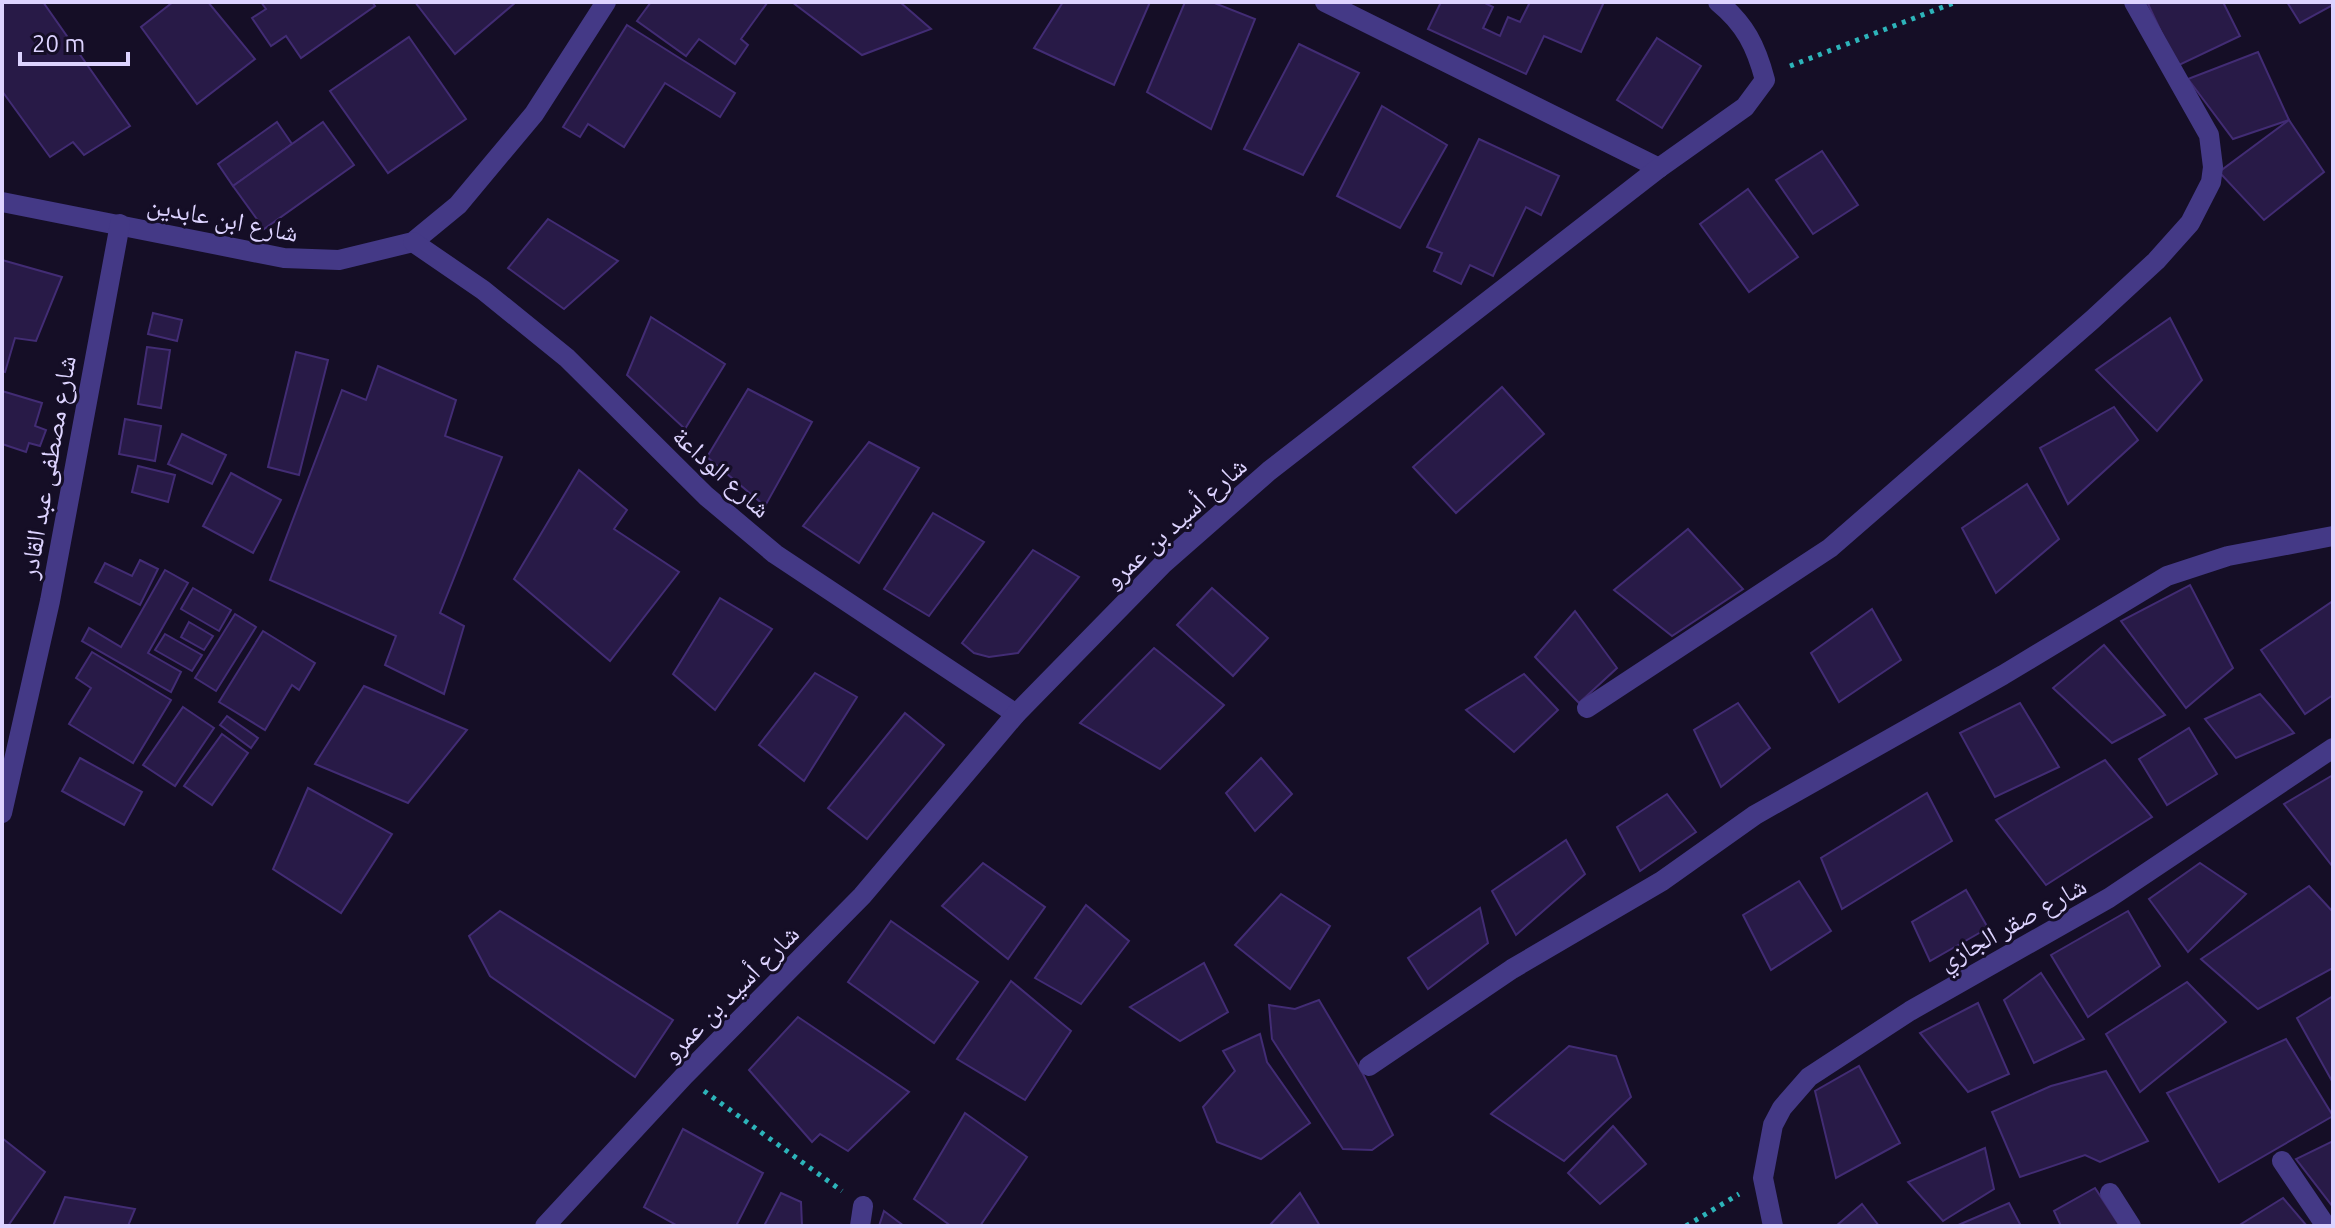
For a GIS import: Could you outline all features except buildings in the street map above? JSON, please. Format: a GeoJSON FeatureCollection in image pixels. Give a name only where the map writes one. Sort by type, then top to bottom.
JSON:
{"type":"FeatureCollection","features":[{"type":"Feature","properties":{"kind":"street","name":"شارع ابن عابدين"},"geometry":{"type":"LineString","coordinates":[[2,202],[120,224],[240,252],[315,260],[368,255],[413,242],[458,205],[534,114],[606,2]]}},
{"type":"Feature","properties":{"kind":"street"},"geometry":{"type":"LineString","coordinates":[[1325,2],[1659,168]]}},
{"type":"Feature","properties":{"kind":"street"},"geometry":{"type":"LineString","coordinates":[[1718,2],[1738,18],[1756,48],[1765,80]]}},
{"type":"Feature","properties":{"kind":"street"},"geometry":{"type":"LineString","coordinates":[[1587,708],[1830,548],[2092,320],[2156,261],[2190,223],[2211,182],[2213,167],[2209,135],[2134,2]]}},
{"type":"Feature","properties":{"kind":"street","name":"شارع أسيد بن عمرو"},"geometry":{"type":"LineString","coordinates":[[545,1226],[684,1076],[862,896],[1016,714],[1163,564],[1217,514],[1659,168],[1745,107],[1765,80]]}},
{"type":"Feature","properties":{"kind":"street","name":"شارع مصطفى عبد القادر"},"geometry":{"type":"LineString","coordinates":[[2,813],[50,601],[120,224]]}},
{"type":"Feature","properties":{"kind":"street","name":"شارع الوداعة"},"geometry":{"type":"LineString","coordinates":[[413,242],[493,298],[567,358],[706,496],[775,554],[1016,714]]}},
{"type":"Feature","properties":{"kind":"street"},"geometry":{"type":"LineString","coordinates":[[1369,1066],[1512,969],[1662,881],[1755,815],[2003,675],[2167,576],[2228,556],[2333,536]]}},
{"type":"Feature","properties":{"kind":"street","name":"شارع صقر الجازي"},"geometry":{"type":"LineString","coordinates":[[1763,1178],[1773,1125],[1809,1077],[1910,1011],[2109,898],[2333,748]]}},
{"type":"Feature","properties":{"kind":"street"},"geometry":{"type":"LineString","coordinates":[[2282,1161],[2326,1226]]}},
{"type":"Feature","properties":{"kind":"street"},"geometry":{"type":"LineString","coordinates":[[1763,1178],[1773,1226]]}},
{"type":"Feature","properties":{"kind":"street"},"geometry":{"type":"LineString","coordinates":[[2110,1193],[2131,1226]]}},
{"type":"Feature","properties":{"kind":"path"},"geometry":{"type":"LineString","coordinates":[[1765,80],[1789,67],[1956,2]]}},
{"type":"Feature","properties":{"kind":"path"},"geometry":{"type":"LineString","coordinates":[[684,1076],[861,1216]]}},
{"type":"Feature","properties":{"kind":"path"},"geometry":{"type":"LineString","coordinates":[[1686,1226],[1763,1178]]}}]}
